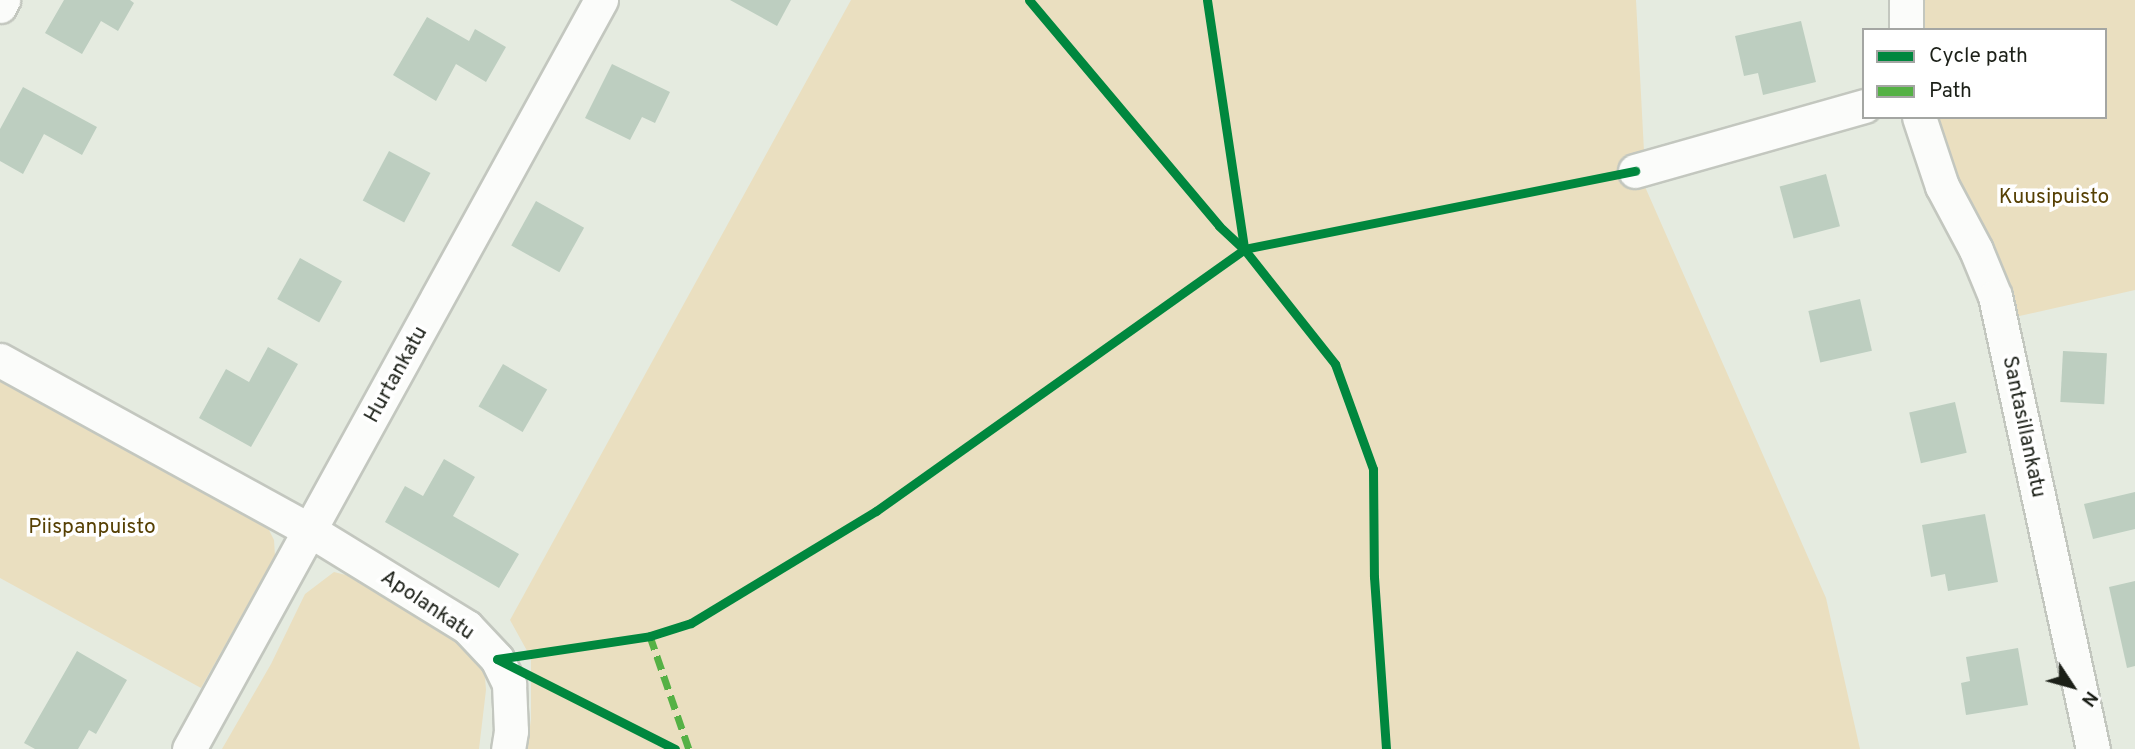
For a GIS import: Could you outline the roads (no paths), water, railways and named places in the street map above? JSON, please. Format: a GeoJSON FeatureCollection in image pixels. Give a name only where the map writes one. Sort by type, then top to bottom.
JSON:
{"type":"FeatureCollection","features":[{"type":"Feature","properties":{"kind":"street"},"geometry":{"type":"LineString","coordinates":[[0,6],[3,0]]}},
{"type":"Feature","properties":{"kind":"street","name":"Hurtankatu"},"geometry":{"type":"LineString","coordinates":[[189,749],[601,0]]}},
{"type":"Feature","properties":{"kind":"street"},"geometry":{"type":"LineString","coordinates":[[1906,0],[1906,28]]}},
{"type":"Feature","properties":{"kind":"street"},"geometry":{"type":"LineString","coordinates":[[1635,171],[1862,107]]}},
{"type":"Feature","properties":{"kind":"street","name":"Santasillankatu"},"geometry":{"type":"LineString","coordinates":[[1920,119],[1942,186],[1976,250],[1995,296],[2093,749]]}},
{"type":"Feature","properties":{"kind":"street"},"geometry":{"type":"LineString","coordinates":[[0,360],[311,531]]}},
{"type":"Feature","properties":{"kind":"street","name":"Apolankatu"},"geometry":{"type":"LineString","coordinates":[[311,531],[467,627],[497,659],[509,684],[511,731],[508,749]]}},
{"type":"Feature","properties":{"kind":"park label","name":"Kuusipuisto"},"geometry":{"type":"Point","coordinates":[2054,198]}},
{"type":"Feature","properties":{"kind":"park label","name":"Piispanpuisto"},"geometry":{"type":"Point","coordinates":[92,528]}}]}
